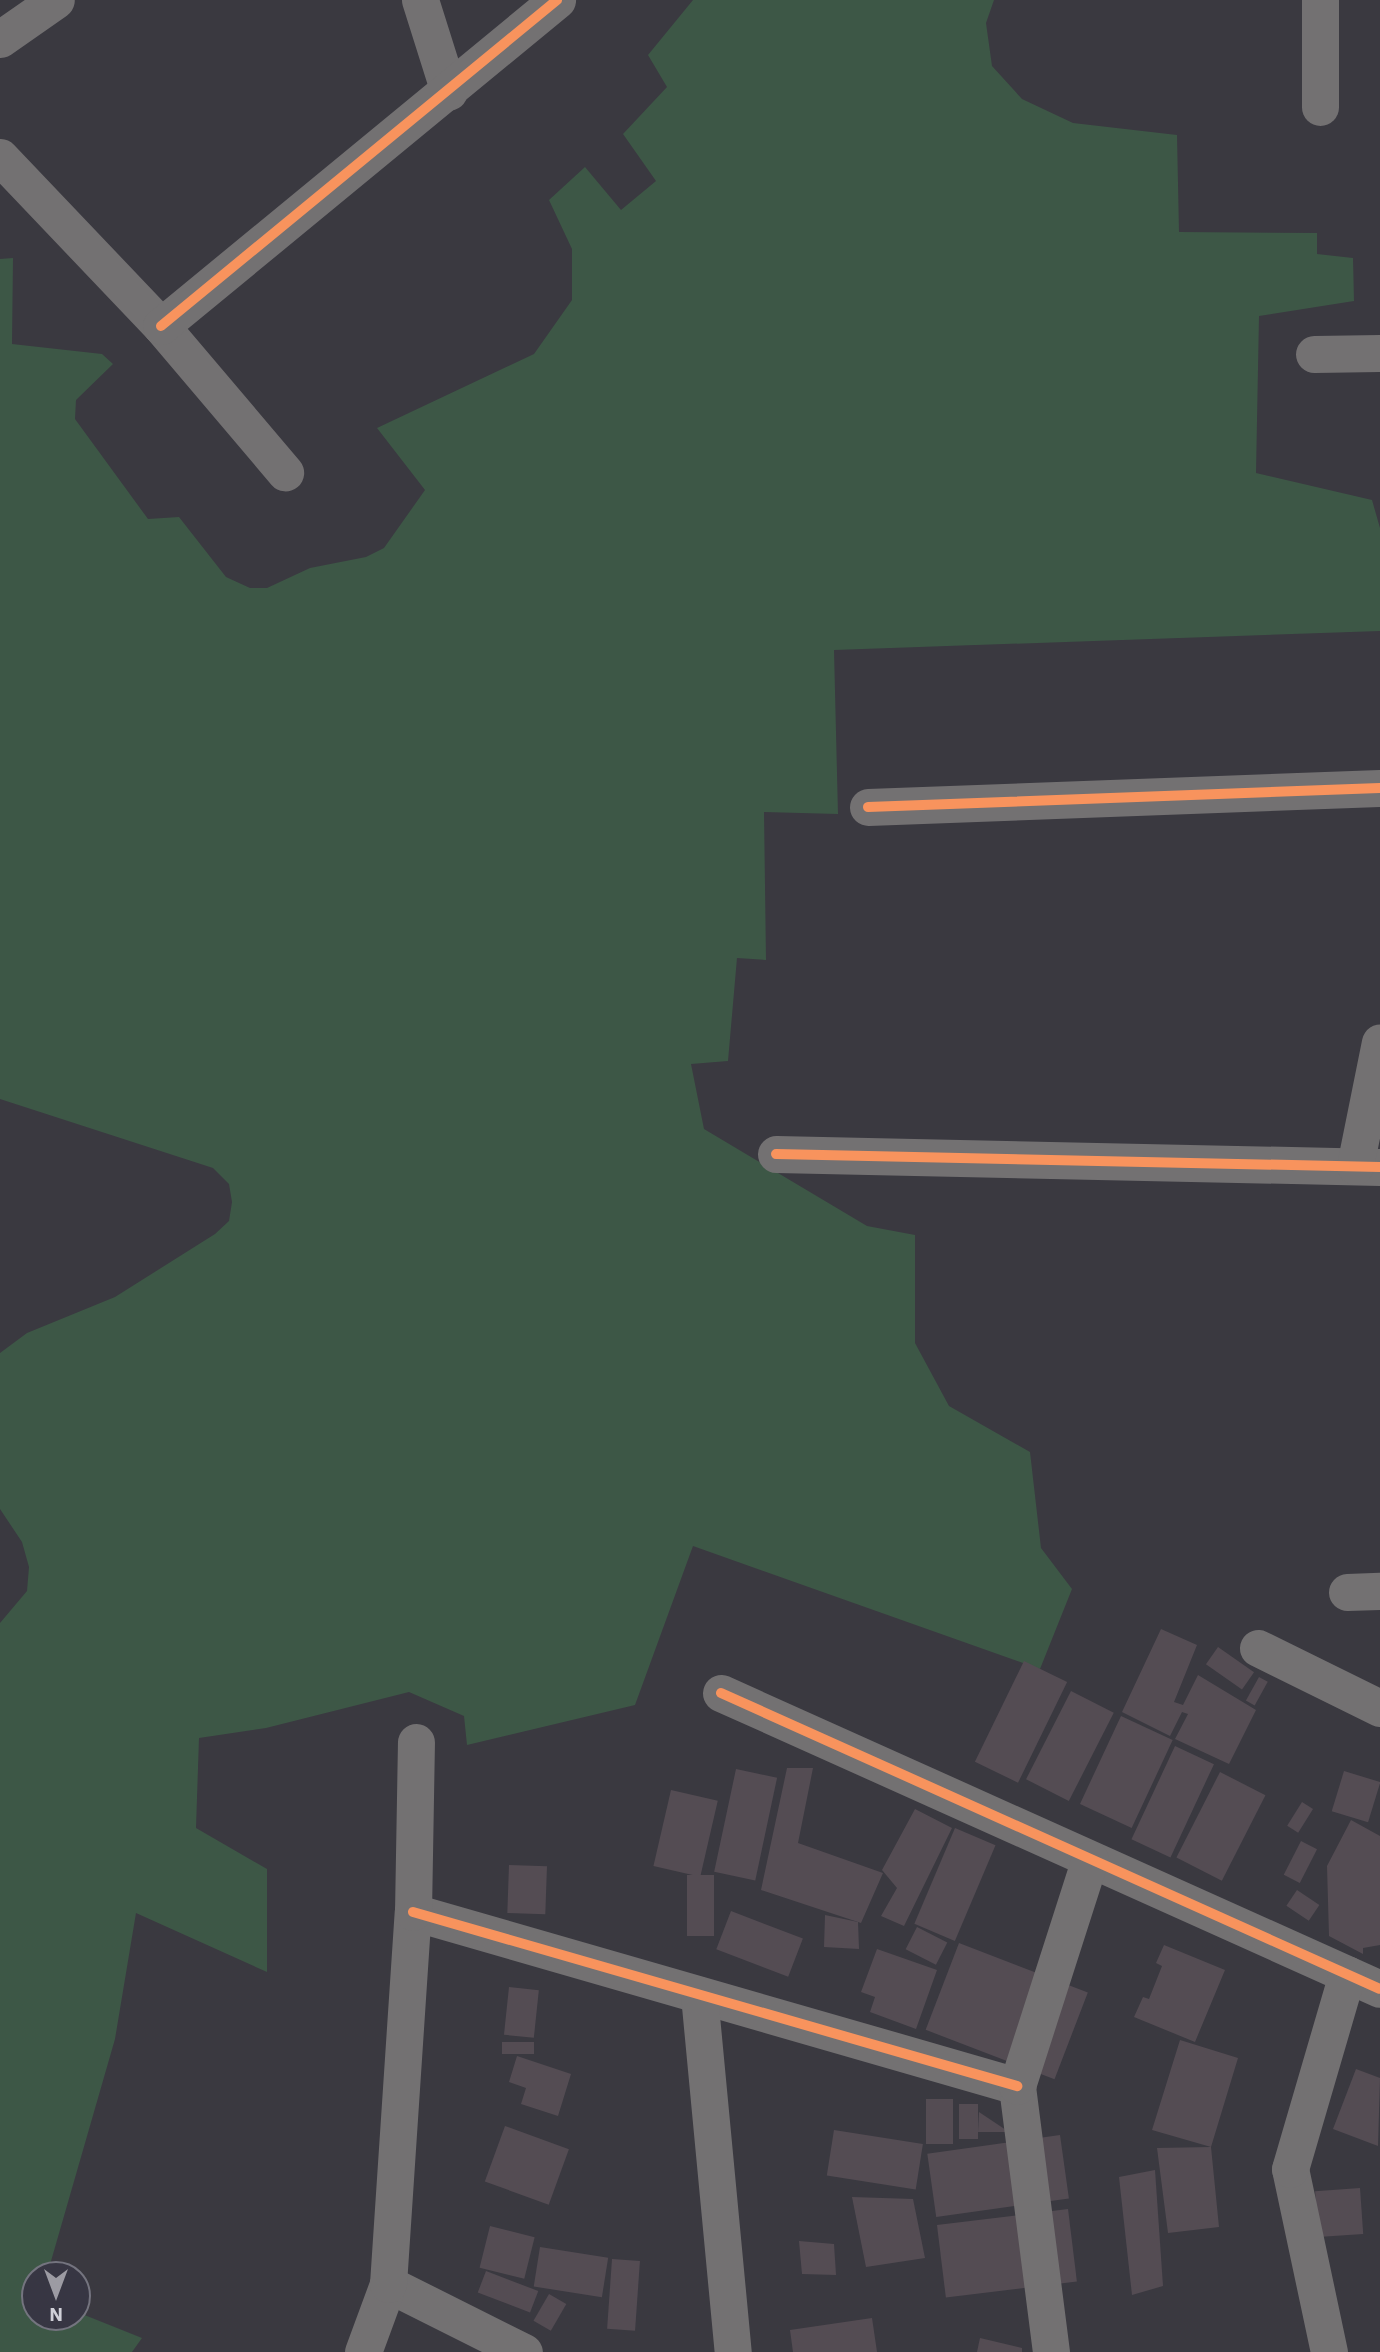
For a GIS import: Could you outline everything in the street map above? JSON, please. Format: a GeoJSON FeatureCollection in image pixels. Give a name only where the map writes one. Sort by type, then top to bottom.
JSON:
{"type":"FeatureCollection","features":[{"type":"Feature","properties":{"kind":"street"},"geometry":{"type":"LineString","coordinates":[[0,39],[56,0]]}},
{"type":"Feature","properties":{"kind":"street"},"geometry":{"type":"LineString","coordinates":[[420,0],[449,92]]}},
{"type":"Feature","properties":{"kind":"street"},"geometry":{"type":"LineString","coordinates":[[161,326],[449,92],[557,0]]}},
{"type":"Feature","properties":{"kind":"street"},"geometry":{"type":"LineString","coordinates":[[1320,0],[1320,107]]}},
{"type":"Feature","properties":{"kind":"street"},"geometry":{"type":"LineString","coordinates":[[0,157],[161,326],[285,472]]}},
{"type":"Feature","properties":{"kind":"street"},"geometry":{"type":"LineString","coordinates":[[1314,355],[1380,353]]}},
{"type":"Feature","properties":{"kind":"street"},"geometry":{"type":"LineString","coordinates":[[868,807],[1380,788]]}},
{"type":"Feature","properties":{"kind":"street"},"geometry":{"type":"LineString","coordinates":[[776,1154],[1368,1167],[1380,1042]]}},
{"type":"Feature","properties":{"kind":"street"},"geometry":{"type":"LineString","coordinates":[[1258,1648],[1380,1708]]}},
{"type":"Feature","properties":{"kind":"street"},"geometry":{"type":"LineString","coordinates":[[721,1693],[1380,1989]]}},
{"type":"Feature","properties":{"kind":"street"},"geometry":{"type":"LineString","coordinates":[[363,2352],[387,2284],[412,1912],[416,1742]]}},
{"type":"Feature","properties":{"kind":"street"},"geometry":{"type":"LineString","coordinates":[[1051,2352],[1017,2086],[1090,1859]]}},
{"type":"Feature","properties":{"kind":"street"},"geometry":{"type":"LineString","coordinates":[[412,1912],[1017,2086]]}},
{"type":"Feature","properties":{"kind":"street"},"geometry":{"type":"LineString","coordinates":[[1329,2352],[1290,2169],[1347,1974]]}},
{"type":"Feature","properties":{"kind":"street"},"geometry":{"type":"LineString","coordinates":[[699,1995],[733,2352]]}},
{"type":"Feature","properties":{"kind":"street"},"geometry":{"type":"LineString","coordinates":[[387,2284],[524,2352]]}},
{"type":"Feature","properties":{"kind":"green space"},"geometry":{"type":"Polygon","coordinates":[[[693,0],[994,0],[986,23],[992,66],[1022,99],[1073,123],[1177,135],[1179,232],[1317,233],[1317,254],[1353,258],[1354,301],[1259,316],[1256,473],[1372,500],[1380,528],[1380,631],[834,650],[838,814],[764,812],[766,960],[737,958],[728,1061],[691,1064],[704,1129],[867,1226],[915,1235],[915,1343],[949,1406],[1030,1452],[1041,1548],[1072,1589],[1040,1669],[693,1546],[635,1705],[467,1745],[464,1716],[409,1692],[266,1728],[199,1738],[196,1828],[267,1869],[267,1972],[136,1913],[115,2039],[51,2261],[21,2261],[21,2331],[91,2331],[91,2318],[142,2338],[132,2352],[0,2352],[0,1623],[27,1591],[29,1567],[22,1542],[0,1509],[0,1353],[27,1333],[115,1297],[215,1234],[229,1221],[232,1202],[229,1184],[213,1168],[0,1099],[0,259],[13,258],[12,344],[102,354],[113,364],[76,400],[75,419],[148,519],[179,517],[226,577],[250,588],[267,588],[310,568],[366,557],[384,548],[425,490],[377,428],[534,354],[572,300],[572,249],[549,200],[585,167],[621,210],[656,181],[623,134],[667,87],[648,55],[693,0]]]}},
{"type":"Feature","properties":{"kind":"building"},"geometry":{"type":"Polygon","coordinates":[[[1161,1629],[1197,1645],[1174,1702],[1183,1705],[1198,1675],[1256,1710],[1229,1764],[1175,1739],[1188,1714],[1182,1712],[1170,1736],[1122,1712],[1161,1629]]]}},
{"type":"Feature","properties":{"kind":"building"},"geometry":{"type":"Polygon","coordinates":[[[1218,1647],[1254,1672],[1242,1689],[1206,1664],[1218,1647]]]}},
{"type":"Feature","properties":{"kind":"building"},"geometry":{"type":"Polygon","coordinates":[[[1024,1661],[1067,1682],[1018,1783],[975,1762],[1024,1661]]]}},
{"type":"Feature","properties":{"kind":"building"},"geometry":{"type":"Polygon","coordinates":[[[1259,1677],[1268,1682],[1255,1705],[1246,1701],[1259,1677]]]}},
{"type":"Feature","properties":{"kind":"building"},"geometry":{"type":"Polygon","coordinates":[[[1071,1691],[1114,1713],[1069,1801],[1026,1779],[1071,1691]]]}},
{"type":"Feature","properties":{"kind":"building"},"geometry":{"type":"Polygon","coordinates":[[[1121,1716],[1173,1740],[1132,1828],[1080,1804],[1121,1716]]]}},
{"type":"Feature","properties":{"kind":"building"},"geometry":{"type":"Polygon","coordinates":[[[1175,1746],[1214,1764],[1170,1858],[1131,1839],[1175,1746]]]}},
{"type":"Feature","properties":{"kind":"building"},"geometry":{"type":"Polygon","coordinates":[[[787,1768],[813,1768],[798,1843],[883,1873],[861,1923],[761,1890],[787,1768]]]}},
{"type":"Feature","properties":{"kind":"building"},"geometry":{"type":"Polygon","coordinates":[[[736,1769],[777,1778],[755,1880],[714,1872],[736,1769]]]}},
{"type":"Feature","properties":{"kind":"building"},"geometry":{"type":"Polygon","coordinates":[[[1344,1771],[1380,1782],[1368,1822],[1332,1811],[1344,1771]]]}},
{"type":"Feature","properties":{"kind":"building"},"geometry":{"type":"Polygon","coordinates":[[[1220,1772],[1265,1795],[1222,1881],[1176,1858],[1220,1772]]]}},
{"type":"Feature","properties":{"kind":"building"},"geometry":{"type":"Polygon","coordinates":[[[671,1790],[718,1801],[700,1877],[653,1866],[671,1790]]]}},
{"type":"Feature","properties":{"kind":"building"},"geometry":{"type":"Polygon","coordinates":[[[1302,1802],[1313,1809],[1298,1833],[1287,1826],[1302,1802]]]}},
{"type":"Feature","properties":{"kind":"building"},"geometry":{"type":"Polygon","coordinates":[[[915,1809],[952,1828],[904,1926],[881,1916],[897,1888],[882,1870],[915,1809]]]}},
{"type":"Feature","properties":{"kind":"building"},"geometry":{"type":"Polygon","coordinates":[[[1351,1820],[1380,1836],[1380,1945],[1363,1948],[1363,1954],[1329,1936],[1327,1866],[1351,1820]]]}},
{"type":"Feature","properties":{"kind":"building"},"geometry":{"type":"Polygon","coordinates":[[[955,1828],[996,1845],[955,1941],[914,1924],[955,1828]]]}},
{"type":"Feature","properties":{"kind":"building"},"geometry":{"type":"Polygon","coordinates":[[[1301,1841],[1317,1849],[1300,1883],[1284,1875],[1301,1841]]]}},
{"type":"Feature","properties":{"kind":"building"},"geometry":{"type":"Polygon","coordinates":[[[509,1865],[547,1866],[545,1914],[507,1913],[509,1865]]]}},
{"type":"Feature","properties":{"kind":"building"},"geometry":{"type":"Polygon","coordinates":[[[687,1875],[714,1875],[714,1936],[687,1936],[687,1875]]]}},
{"type":"Feature","properties":{"kind":"building"},"geometry":{"type":"Polygon","coordinates":[[[1297,1890],[1319,1905],[1309,1921],[1286,1906],[1297,1890]]]}},
{"type":"Feature","properties":{"kind":"building"},"geometry":{"type":"Polygon","coordinates":[[[731,1911],[803,1939],[788,1977],[716,1949],[731,1911]]]}},
{"type":"Feature","properties":{"kind":"building"},"geometry":{"type":"Polygon","coordinates":[[[825,1915],[858,1922],[859,1949],[824,1947],[825,1915]]]}},
{"type":"Feature","properties":{"kind":"building"},"geometry":{"type":"Polygon","coordinates":[[[917,1927],[947,1942],[936,1965],[906,1949],[917,1927]]]}},
{"type":"Feature","properties":{"kind":"building"},"geometry":{"type":"Polygon","coordinates":[[[959,1943],[1088,1992],[1055,2079],[926,2030],[959,1943]]]}},
{"type":"Feature","properties":{"kind":"building"},"geometry":{"type":"Polygon","coordinates":[[[1164,1945],[1225,1970],[1195,2042],[1134,2017],[1143,1997],[1149,1999],[1162,1966],[1156,1963],[1164,1945]]]}},
{"type":"Feature","properties":{"kind":"building"},"geometry":{"type":"Polygon","coordinates":[[[877,1949],[937,1970],[916,2029],[870,2012],[875,1997],[861,1992],[877,1949]]]}},
{"type":"Feature","properties":{"kind":"building"},"geometry":{"type":"Polygon","coordinates":[[[509,1987],[539,1990],[534,2038],[504,2035],[509,1987]]]}},
{"type":"Feature","properties":{"kind":"building"},"geometry":{"type":"Polygon","coordinates":[[[1180,2040],[1238,2058],[1211,2147],[1152,2130],[1180,2040]]]}},
{"type":"Feature","properties":{"kind":"building"},"geometry":{"type":"Polygon","coordinates":[[[502,2042],[534,2042],[534,2054],[502,2054],[502,2042]]]}},
{"type":"Feature","properties":{"kind":"building"},"geometry":{"type":"Polygon","coordinates":[[[517,2056],[571,2074],[558,2116],[521,2104],[526,2088],[509,2082],[517,2056]]]}},
{"type":"Feature","properties":{"kind":"building"},"geometry":{"type":"Polygon","coordinates":[[[1356,2069],[1380,2078],[1378,2146],[1333,2129],[1356,2069]]]}},
{"type":"Feature","properties":{"kind":"building"},"geometry":{"type":"Polygon","coordinates":[[[926,2099],[953,2099],[953,2144],[926,2144],[926,2099]]]}},
{"type":"Feature","properties":{"kind":"building"},"geometry":{"type":"Polygon","coordinates":[[[959,2104],[978,2104],[978,2139],[959,2139],[959,2104]]]}},
{"type":"Feature","properties":{"kind":"building"},"geometry":{"type":"Polygon","coordinates":[[[979,2112],[1009,2132],[978,2132],[979,2112]]]}},
{"type":"Feature","properties":{"kind":"building"},"geometry":{"type":"Polygon","coordinates":[[[505,2126],[569,2149],[549,2205],[485,2181],[505,2126]]]}},
{"type":"Feature","properties":{"kind":"building"},"geometry":{"type":"Polygon","coordinates":[[[834,2130],[923,2144],[916,2190],[827,2175],[834,2130]]]}},
{"type":"Feature","properties":{"kind":"building"},"geometry":{"type":"Polygon","coordinates":[[[1060,2135],[1069,2198],[936,2217],[927,2154],[1060,2135]]]}},
{"type":"Feature","properties":{"kind":"building"},"geometry":{"type":"Polygon","coordinates":[[[1211,2147],[1219,2227],[1168,2233],[1157,2148],[1211,2147]]]}},
{"type":"Feature","properties":{"kind":"building"},"geometry":{"type":"Polygon","coordinates":[[[1155,2170],[1163,2286],[1132,2295],[1119,2177],[1155,2170]]]}},
{"type":"Feature","properties":{"kind":"building"},"geometry":{"type":"Polygon","coordinates":[[[1360,2188],[1363,2234],[1318,2237],[1315,2191],[1360,2188]]]}},
{"type":"Feature","properties":{"kind":"building"},"geometry":{"type":"Polygon","coordinates":[[[852,2197],[913,2199],[925,2258],[866,2267],[852,2197]]]}},
{"type":"Feature","properties":{"kind":"building"},"geometry":{"type":"Polygon","coordinates":[[[1068,2209],[1077,2281],[946,2298],[937,2225],[1068,2209]]]}},
{"type":"Feature","properties":{"kind":"building"},"geometry":{"type":"Polygon","coordinates":[[[490,2226],[535,2237],[524,2279],[480,2268],[490,2226]]]}},
{"type":"Feature","properties":{"kind":"building"},"geometry":{"type":"Polygon","coordinates":[[[799,2241],[834,2244],[836,2275],[802,2274],[799,2241]]]}},
{"type":"Feature","properties":{"kind":"building"},"geometry":{"type":"Polygon","coordinates":[[[540,2247],[608,2258],[602,2297],[534,2287],[540,2247]]]}},
{"type":"Feature","properties":{"kind":"building"},"geometry":{"type":"Polygon","coordinates":[[[612,2259],[640,2261],[635,2331],[607,2329],[612,2259]]]}},
{"type":"Feature","properties":{"kind":"building"},"geometry":{"type":"Polygon","coordinates":[[[486,2271],[538,2291],[530,2313],[478,2292],[486,2271]]]}},
{"type":"Feature","properties":{"kind":"building"},"geometry":{"type":"Polygon","coordinates":[[[549,2294],[566,2304],[551,2331],[534,2321],[549,2294]]]}},
{"type":"Feature","properties":{"kind":"building"},"geometry":{"type":"Polygon","coordinates":[[[872,2318],[877,2352],[793,2352],[790,2330],[872,2318]]]}},
{"type":"Feature","properties":{"kind":"building"},"geometry":{"type":"Polygon","coordinates":[[[980,2338],[1022,2348],[1022,2352],[977,2352],[980,2338]]]}},
{"type":"Feature","properties":{"kind":"cycle path"},"geometry":{"type":"LineString","coordinates":[[161,326],[557,0]]}},
{"type":"Feature","properties":{"kind":"cycle path"},"geometry":{"type":"LineString","coordinates":[[868,807],[1380,788]]}},
{"type":"Feature","properties":{"kind":"cycle path"},"geometry":{"type":"LineString","coordinates":[[776,1154],[1380,1167]]}},
{"type":"Feature","properties":{"kind":"cycle path"},"geometry":{"type":"LineString","coordinates":[[721,1693],[1380,1989]]}},
{"type":"Feature","properties":{"kind":"cycle path"},"geometry":{"type":"LineString","coordinates":[[413,1912],[1017,2086]]}}]}
